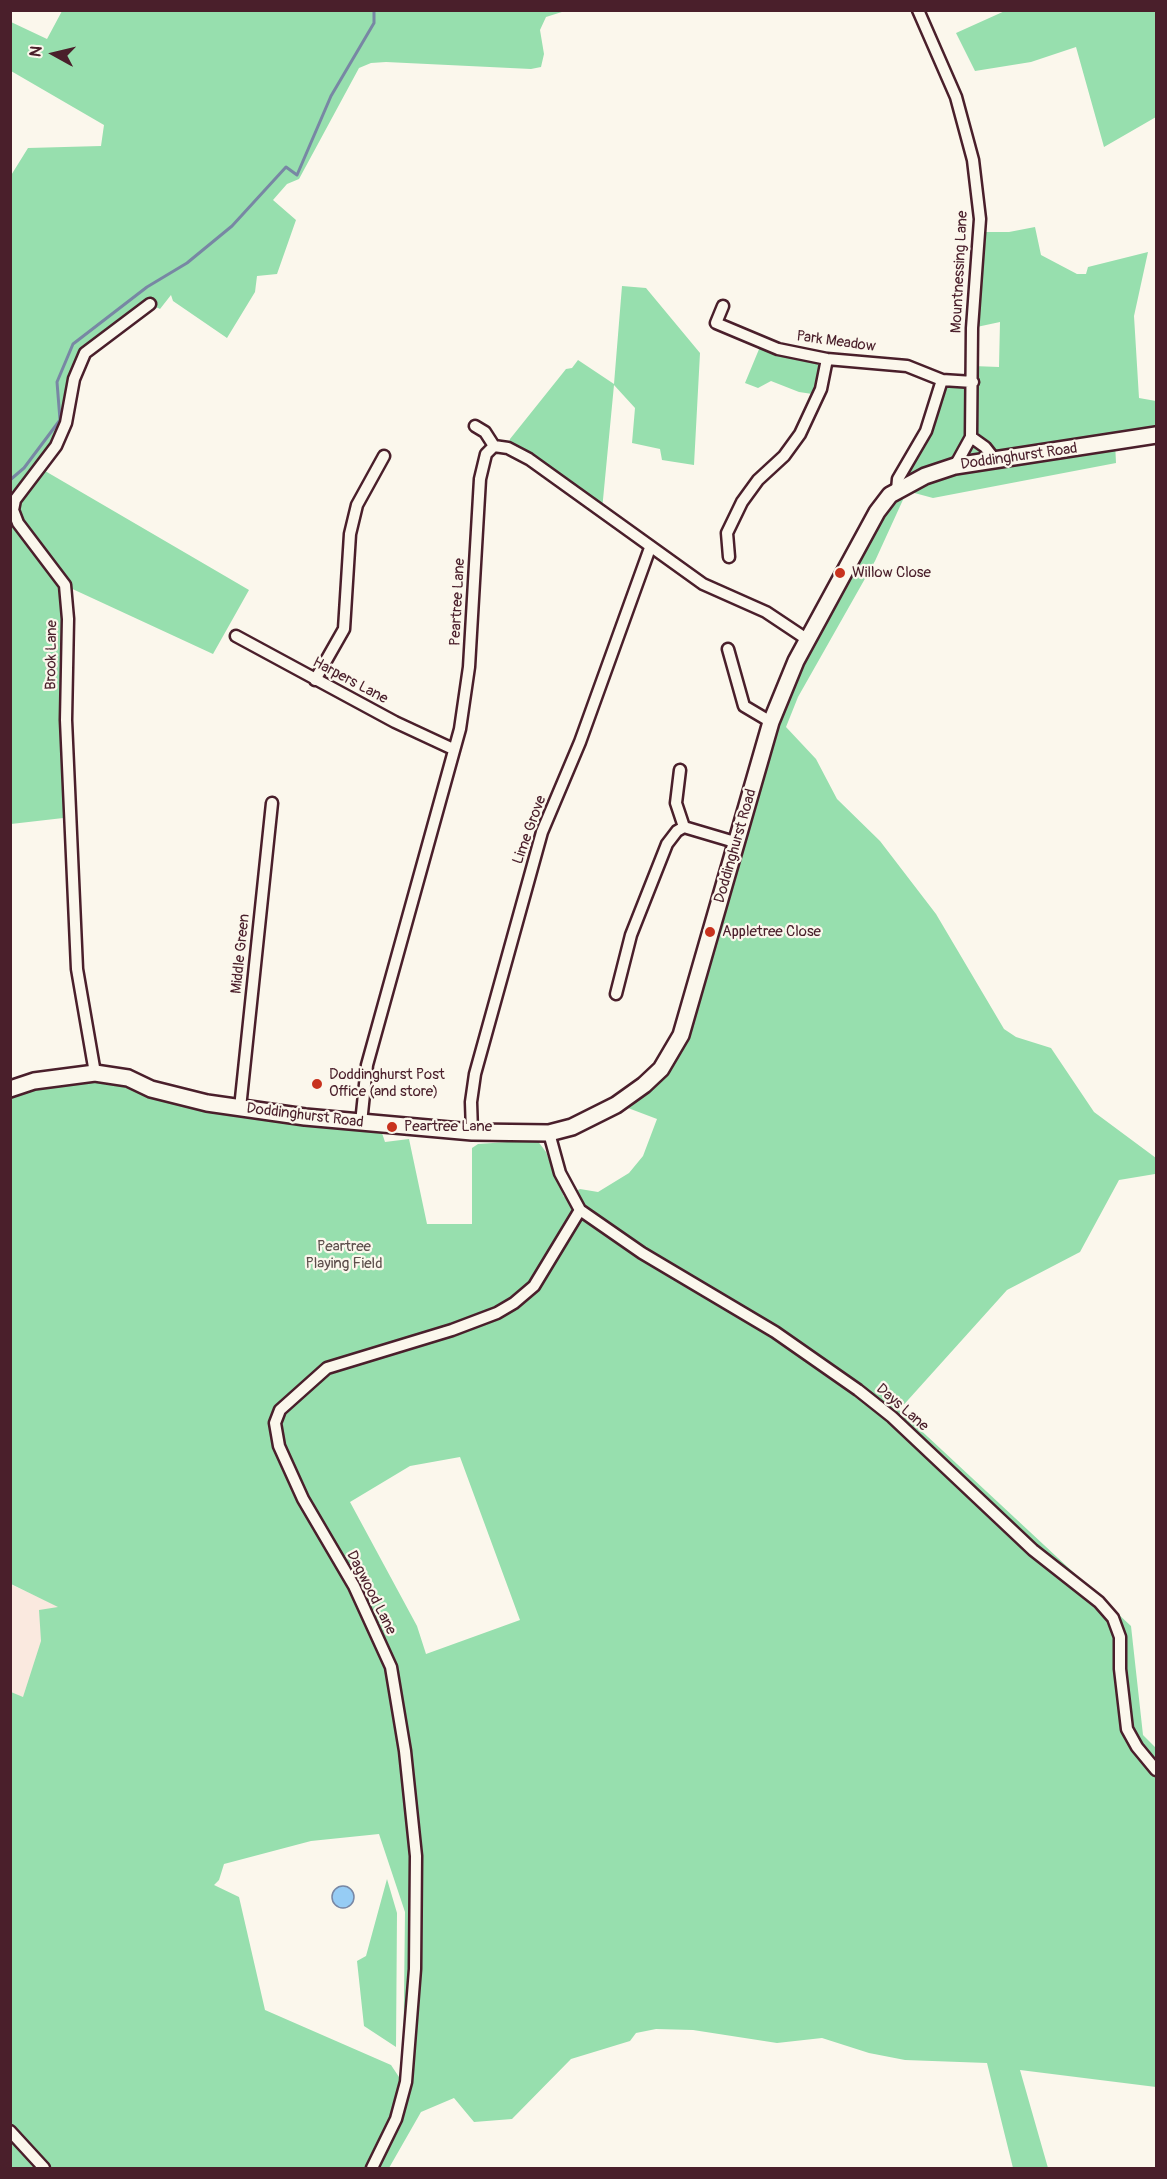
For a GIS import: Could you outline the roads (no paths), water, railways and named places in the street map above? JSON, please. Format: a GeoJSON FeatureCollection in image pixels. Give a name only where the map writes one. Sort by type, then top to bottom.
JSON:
{"type":"FeatureCollection","features":[{"type":"Feature","properties":{"kind":"street","name":"Mountnessing Lane"},"geometry":{"type":"LineString","coordinates":[[918,10],[956,97],[973,160],[980,219],[972,328],[971,437],[955,466]]}},
{"type":"Feature","properties":{"kind":"street","name":"Brook Lane"},"geometry":{"type":"LineString","coordinates":[[95,1073],[77,969],[66,720],[65,585],[18,523],[13,510],[15,500],[56,446],[66,423],[74,379],[85,353],[150,304]]}},
{"type":"Feature","properties":{"kind":"street","name":"Park Meadow"},"geometry":{"type":"LineString","coordinates":[[723,306],[716,323],[778,349],[827,359],[907,366],[942,380],[973,382]]}},
{"type":"Feature","properties":{"kind":"street"},"geometry":{"type":"LineString","coordinates":[[729,556],[727,533],[741,502],[758,480],[784,456],[800,434],[821,389],[827,359]]}},
{"type":"Feature","properties":{"kind":"street"},"geometry":{"type":"LineString","coordinates":[[897,490],[898,479],[926,431],[942,380]]}},
{"type":"Feature","properties":{"kind":"street"},"geometry":{"type":"LineString","coordinates":[[474,426],[485,432],[494,446],[508,448],[529,459],[703,584],[765,612],[808,640]]}},
{"type":"Feature","properties":{"kind":"street","name":"Doddinghurst Road"},"geometry":{"type":"LineString","coordinates":[[10,1089],[34,1081],[95,1073],[128,1078],[172,1095],[240,1108],[361,1123],[472,1132],[549,1133],[572,1127],[616,1105],[644,1085],[672,1053],[686,1022],[771,722],[808,640],[877,512],[897,490],[925,476],[955,466],[1156,435]]}},
{"type":"Feature","properties":{"kind":"street"},"geometry":{"type":"LineString","coordinates":[[971,437],[985,447],[996,461]]}},
{"type":"Feature","properties":{"kind":"street","name":"Peartree Lane"},"geometry":{"type":"LineString","coordinates":[[361,1123],[367,1065],[460,729],[469,667],[480,479],[486,454],[494,446]]}},
{"type":"Feature","properties":{"kind":"street"},"geometry":{"type":"LineString","coordinates":[[315,680],[344,628],[350,534],[357,505],[384,456]]}},
{"type":"Feature","properties":{"kind":"street","name":"Lime Grove"},"geometry":{"type":"LineString","coordinates":[[472,1132],[471,1102],[475,1074],[539,841],[580,742],[650,548]]}},
{"type":"Feature","properties":{"kind":"street","name":"Harpers Lane"},"geometry":{"type":"LineString","coordinates":[[236,636],[315,680],[453,749]]}},
{"type":"Feature","properties":{"kind":"street"},"geometry":{"type":"LineString","coordinates":[[728,649],[744,706],[771,722]]}},
{"type":"Feature","properties":{"kind":"street"},"geometry":{"type":"LineString","coordinates":[[680,770],[676,803],[684,827]]}},
{"type":"Feature","properties":{"kind":"street","name":"Middle Green"},"geometry":{"type":"LineString","coordinates":[[240,1108],[272,803]]}},
{"type":"Feature","properties":{"kind":"street"},"geometry":{"type":"LineString","coordinates":[[616,994],[631,934],[668,844],[677,831],[684,827],[738,843]]}},
{"type":"Feature","properties":{"kind":"street","name":"Days Lane"},"geometry":{"type":"LineString","coordinates":[[549,1133],[560,1173],[580,1210],[642,1253],[775,1332],[858,1390],[892,1417],[1033,1550],[1100,1602],[1113,1618],[1119,1637],[1122,1698],[1127,1729],[1137,1747],[1156,1770]]}},
{"type":"Feature","properties":{"kind":"street","name":"Dagwood Lane"},"geometry":{"type":"LineString","coordinates":[[372,2169],[396,2119],[406,2082],[415,1969],[416,1856],[405,1751],[391,1668],[354,1586],[303,1499],[279,1446],[275,1423],[280,1410],[327,1368],[452,1330],[497,1313],[514,1303],[534,1286],[580,1210]]}},
{"type":"Feature","properties":{"kind":"street"},"geometry":{"type":"LineString","coordinates":[[10,2131],[44,2169]]}},
{"type":"Feature","properties":{"kind":"water"},"geometry":{"type":"Polygon","coordinates":[[[339,1886],[347,1886],[354,1893],[354,1901],[347,1908],[339,1908],[332,1901],[332,1893],[339,1886]]]}},
{"type":"Feature","properties":{"kind":"waterway"},"geometry":{"type":"LineString","coordinates":[[10,480],[24,468],[60,420],[57,382],[73,344],[147,287],[187,263],[232,226],[286,167],[297,175],[331,96],[374,23],[374,10]]}},
{"type":"Feature","properties":{"kind":"place","name":"Willow Close"},"geometry":{"type":"Point","coordinates":[840,573]}},
{"type":"Feature","properties":{"kind":"place","name":"Appletree Close"},"geometry":{"type":"Point","coordinates":[710,932]}},
{"type":"Feature","properties":{"kind":"place","name":"Doddinghurst Post Office (and store)"},"geometry":{"type":"Point","coordinates":[317,1084]}},
{"type":"Feature","properties":{"kind":"place","name":"Peartree Lane"},"geometry":{"type":"Point","coordinates":[392,1127]}},
{"type":"Feature","properties":{"kind":"park label","name":"Peartree Playing Field"},"geometry":{"type":"Point","coordinates":[344,1256]}}]}
